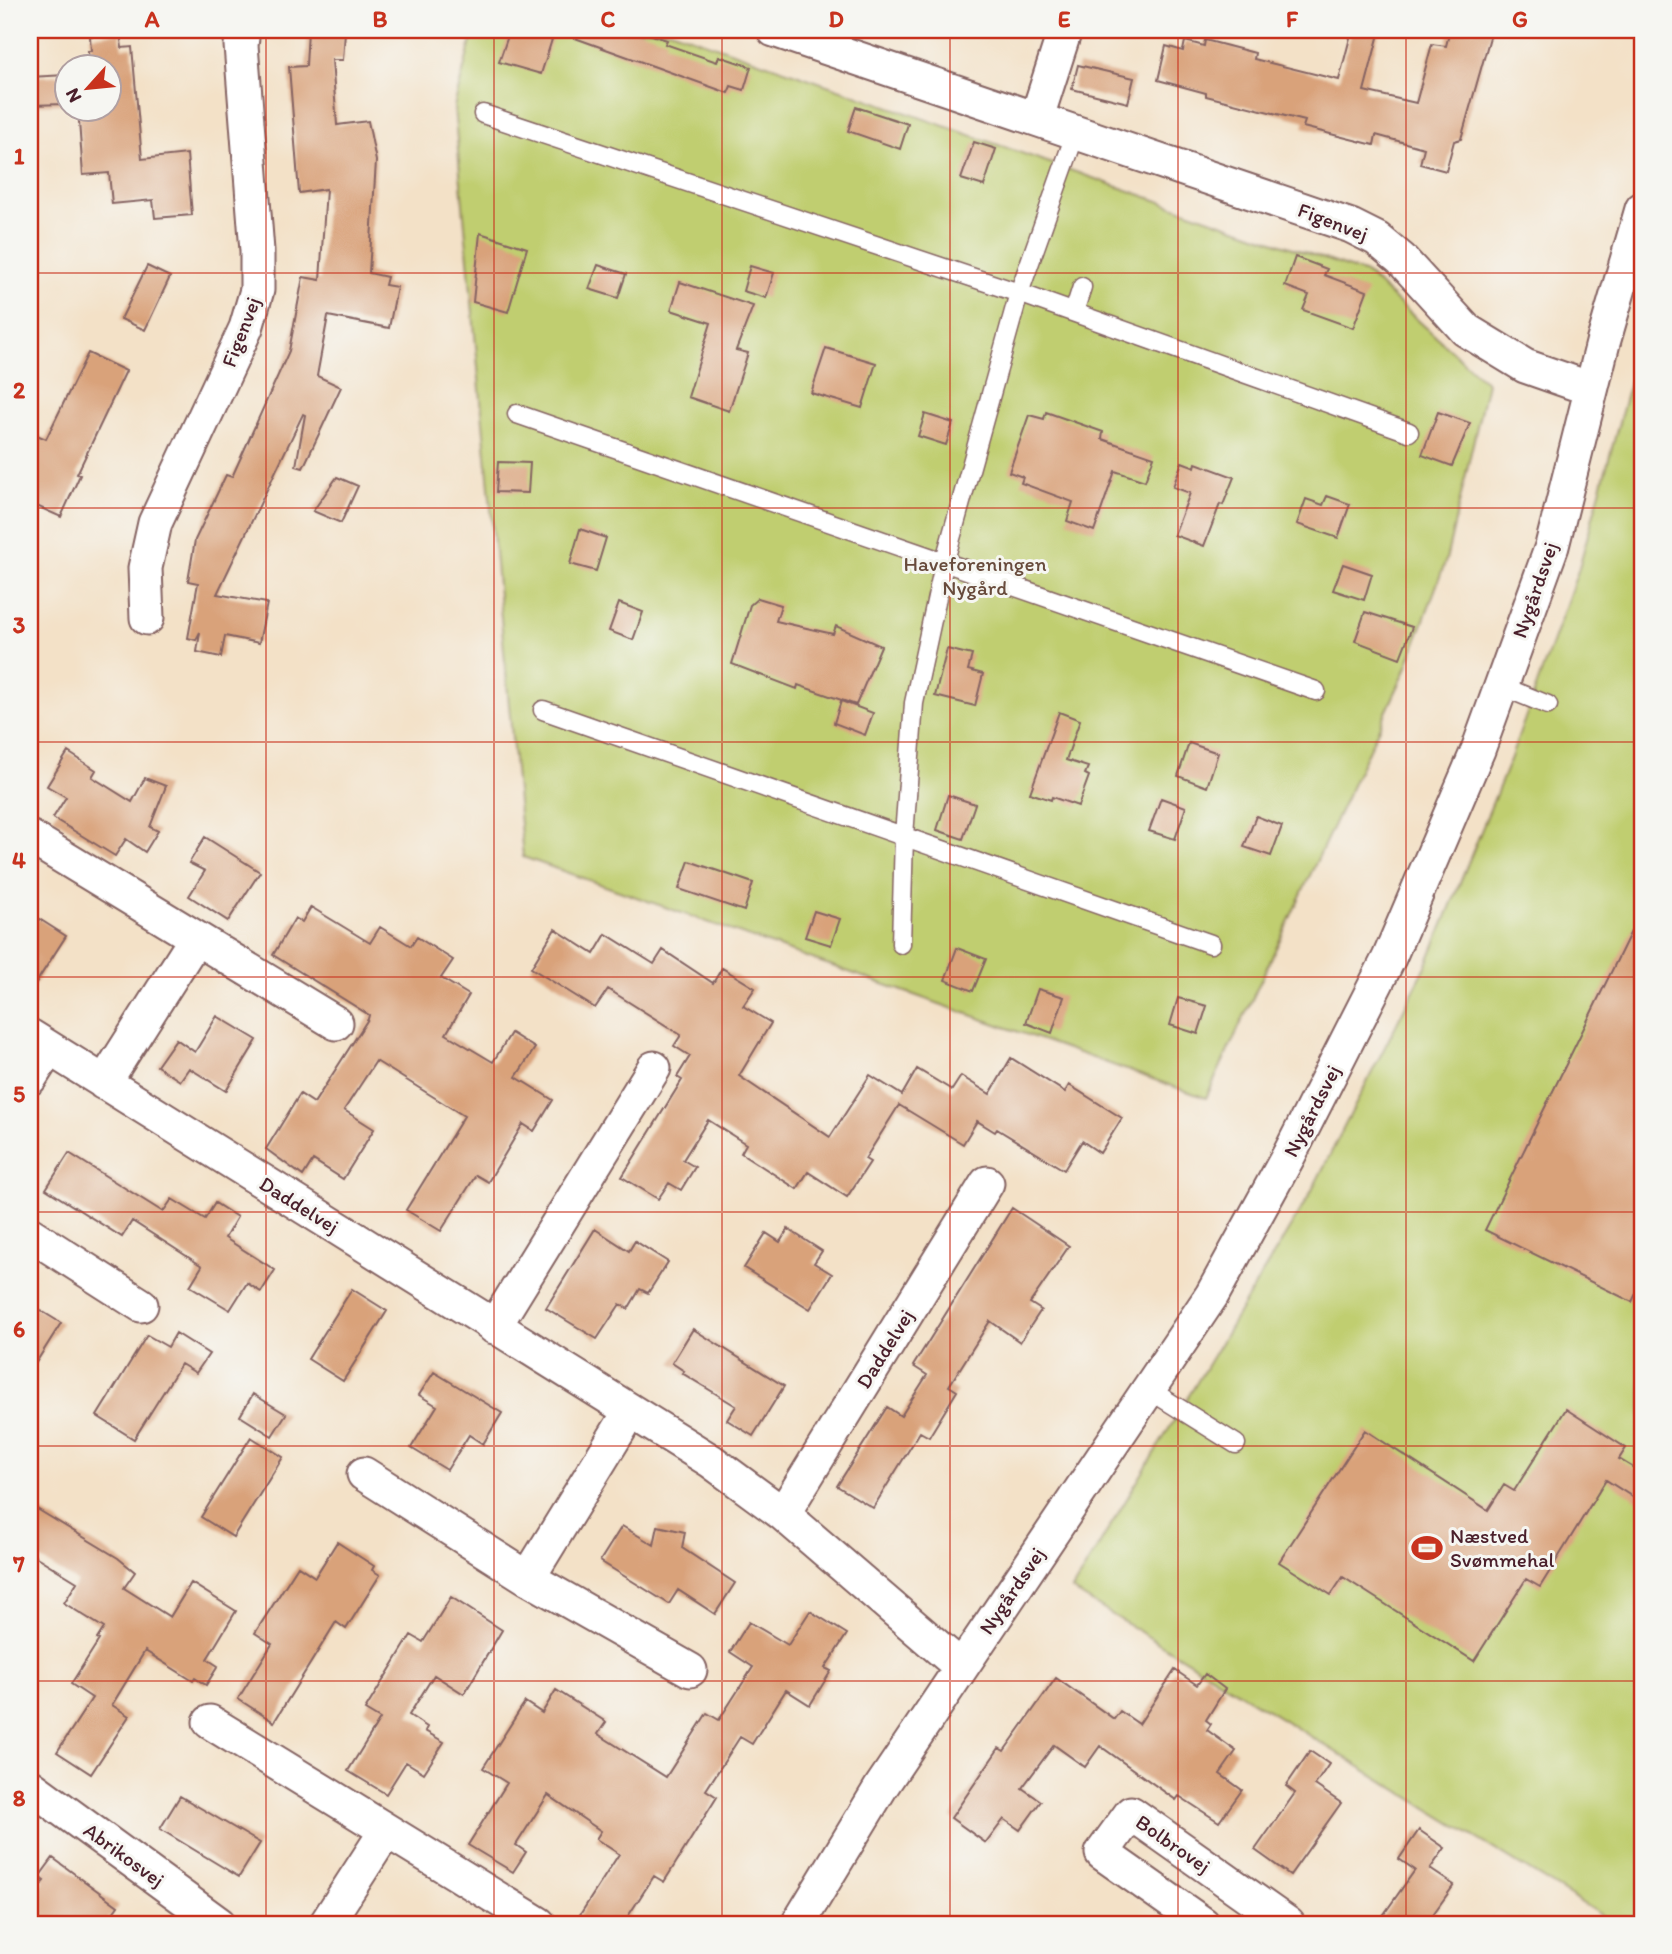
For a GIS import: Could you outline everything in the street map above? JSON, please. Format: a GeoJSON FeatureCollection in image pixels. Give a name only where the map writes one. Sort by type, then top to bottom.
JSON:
{"type":"FeatureCollection","features":[{"type":"Feature","properties":{"kind":"street","name":"Figenvej"},"geometry":{"type":"LineString","coordinates":[[147,618],[145,568],[155,523],[246,328],[257,290],[257,251],[241,45],[243,30]]}},
{"type":"Feature","properties":{"kind":"street","name":"Figenvej"},"geometry":{"type":"LineString","coordinates":[[774,30],[857,43],[1076,132],[1351,226],[1377,239],[1401,259],[1466,330],[1525,366],[1591,389]]}},
{"type":"Feature","properties":{"kind":"street"},"geometry":{"type":"LineString","coordinates":[[1037,117],[1065,30]]}},
{"type":"Feature","properties":{"kind":"street","name":"Nygårdsvej"},"geometry":{"type":"LineString","coordinates":[[798,1924],[881,1787],[1218,1284],[1289,1155],[1383,971],[1478,750],[1552,546],[1591,389],[1642,209]]}},
{"type":"Feature","properties":{"kind":"street"},"geometry":{"type":"LineString","coordinates":[[30,837],[337,1023]]}},
{"type":"Feature","properties":{"kind":"street"},"geometry":{"type":"LineString","coordinates":[[104,1083],[196,938]]}},
{"type":"Feature","properties":{"kind":"street","name":"Daddelvej"},"geometry":{"type":"LineString","coordinates":[[30,1078],[39,1042],[711,1461],[783,1514],[961,1667]]}},
{"type":"Feature","properties":{"kind":"street"},"geometry":{"type":"LineString","coordinates":[[494,1327],[654,1068]]}},
{"type":"Feature","properties":{"kind":"street","name":"Daddelvej"},"geometry":{"type":"LineString","coordinates":[[783,1514],[987,1184]]}},
{"type":"Feature","properties":{"kind":"street"},"geometry":{"type":"LineString","coordinates":[[30,1234],[141,1305]]}},
{"type":"Feature","properties":{"kind":"street"},"geometry":{"type":"LineString","coordinates":[[528,1578],[630,1412]]}},
{"type":"Feature","properties":{"kind":"street"},"geometry":{"type":"LineString","coordinates":[[364,1474],[528,1578],[690,1670]]}},
{"type":"Feature","properties":{"kind":"street"},"geometry":{"type":"LineString","coordinates":[[210,1723],[539,1924]]}},
{"type":"Feature","properties":{"kind":"street","name":"Abrikosvej"},"geometry":{"type":"LineString","coordinates":[[30,1786],[219,1924]]}},
{"type":"Feature","properties":{"kind":"street","name":"Bolbrovej"},"geometry":{"type":"LineString","coordinates":[[1203,1924],[1102,1853],[1131,1813],[1288,1924]]}},
{"type":"Feature","properties":{"kind":"street"},"geometry":{"type":"LineString","coordinates":[[326,1924],[386,1831]]}},
{"type":"Feature","properties":{"kind":"lane"},"geometry":{"type":"LineString","coordinates":[[483,114],[1019,293],[1409,432]]}},
{"type":"Feature","properties":{"kind":"lane"},"geometry":{"type":"LineString","coordinates":[[901,944],[904,836],[914,703],[945,560],[1019,293],[1076,132]]}},
{"type":"Feature","properties":{"kind":"lane"},"geometry":{"type":"LineString","coordinates":[[1074,313],[1082,287]]}},
{"type":"Feature","properties":{"kind":"lane"},"geometry":{"type":"LineString","coordinates":[[517,414],[1317,691]]}},
{"type":"Feature","properties":{"kind":"lane"},"geometry":{"type":"LineString","coordinates":[[1501,686],[1548,705]]}},
{"type":"Feature","properties":{"kind":"lane"},"geometry":{"type":"LineString","coordinates":[[543,710],[1211,944]]}},
{"type":"Feature","properties":{"kind":"lane"},"geometry":{"type":"LineString","coordinates":[[1149,1390],[1236,1444]]}},
{"type":"Feature","properties":{"kind":"green space","name":"Haveforeningen Nygård"},"geometry":{"type":"Polygon","coordinates":[[[474,30],[670,30],[1367,274],[1487,383],[1446,560],[1404,674],[1206,1098],[523,857],[454,107],[474,30]]]}},
{"type":"Feature","properties":{"kind":"green space"},"geometry":{"type":"Polygon","coordinates":[[[1642,339],[1642,1924],[1616,1924],[1072,1590],[1309,1196],[1427,964],[1510,760],[1578,571],[1642,339]]]}},
{"type":"Feature","properties":{"kind":"building"},"geometry":{"type":"Polygon","coordinates":[[[308,30],[345,32],[343,60],[332,60],[337,125],[368,121],[376,161],[369,273],[387,277],[385,285],[397,287],[389,328],[328,316],[317,376],[341,387],[303,468],[296,466],[305,415],[303,414],[217,594],[267,603],[259,643],[225,636],[221,657],[197,652],[200,632],[196,640],[188,638],[198,583],[188,581],[195,540],[226,475],[232,477],[289,351],[303,277],[320,280],[326,189],[299,193],[289,67],[306,66],[308,30]]]}},
{"type":"Feature","properties":{"kind":"building"},"geometry":{"type":"Polygon","coordinates":[[[510,30],[555,30],[541,74],[499,62],[510,30]]]}},
{"type":"Feature","properties":{"kind":"building"},"geometry":{"type":"Polygon","coordinates":[[[565,30],[637,30],[667,40],[665,44],[717,62],[719,56],[751,67],[744,90],[731,86],[728,93],[564,34],[565,30]]]}},
{"type":"Feature","properties":{"kind":"building"},"geometry":{"type":"Polygon","coordinates":[[[1352,30],[1380,30],[1364,91],[1416,103],[1432,44],[1446,46],[1450,30],[1492,30],[1461,139],[1454,141],[1446,171],[1420,164],[1424,148],[1376,135],[1374,145],[1303,127],[1305,121],[1206,96],[1206,93],[1158,80],[1166,46],[1183,51],[1185,41],[1204,46],[1205,40],[1255,53],[1254,59],[1339,80],[1352,30]]]}},
{"type":"Feature","properties":{"kind":"building"},"geometry":{"type":"Polygon","coordinates":[[[120,33],[122,48],[132,47],[142,159],[187,154],[192,215],[155,218],[153,200],[112,204],[109,173],[83,175],[79,122],[122,122],[122,52],[88,52],[91,51],[90,36],[120,33]]]}},
{"type":"Feature","properties":{"kind":"building"},"geometry":{"type":"Polygon","coordinates":[[[1078,65],[1134,78],[1128,103],[1072,89],[1078,65]]]}},
{"type":"Feature","properties":{"kind":"building"},"geometry":{"type":"Polygon","coordinates":[[[52,76],[52,104],[30,105],[30,77],[52,76]]]}},
{"type":"Feature","properties":{"kind":"building"},"geometry":{"type":"Polygon","coordinates":[[[856,107],[908,124],[900,149],[848,131],[856,107]]]}},
{"type":"Feature","properties":{"kind":"building"},"geometry":{"type":"Polygon","coordinates":[[[974,142],[996,149],[984,186],[961,179],[974,142]]]}},
{"type":"Feature","properties":{"kind":"building"},"geometry":{"type":"Polygon","coordinates":[[[480,233],[527,248],[508,312],[473,302],[480,233]]]}},
{"type":"Feature","properties":{"kind":"building"},"geometry":{"type":"Polygon","coordinates":[[[1295,257],[1327,269],[1324,275],[1367,291],[1353,328],[1303,310],[1309,295],[1285,286],[1295,257]]]}},
{"type":"Feature","properties":{"kind":"building"},"geometry":{"type":"Polygon","coordinates":[[[598,265],[626,274],[618,298],[589,289],[598,265]]]}},
{"type":"Feature","properties":{"kind":"building"},"geometry":{"type":"Polygon","coordinates":[[[147,266],[170,277],[145,330],[121,319],[147,266]]]}},
{"type":"Feature","properties":{"kind":"building"},"geometry":{"type":"Polygon","coordinates":[[[750,266],[774,273],[766,298],[743,291],[750,266]]]}},
{"type":"Feature","properties":{"kind":"building"},"geometry":{"type":"Polygon","coordinates":[[[680,282],[753,306],[736,350],[748,353],[729,411],[688,397],[711,323],[671,310],[680,282]]]}},
{"type":"Feature","properties":{"kind":"building"},"geometry":{"type":"Polygon","coordinates":[[[826,348],[876,363],[862,408],[811,393],[826,348]]]}},
{"type":"Feature","properties":{"kind":"building"},"geometry":{"type":"Polygon","coordinates":[[[88,353],[126,371],[77,474],[80,475],[61,517],[30,503],[30,432],[46,439],[88,353]]]}},
{"type":"Feature","properties":{"kind":"building"},"geometry":{"type":"Polygon","coordinates":[[[1046,412],[1103,432],[1102,439],[1154,457],[1145,481],[1115,471],[1094,531],[1067,521],[1073,502],[1021,483],[1023,477],[1009,472],[1029,415],[1044,419],[1046,412]]]}},
{"type":"Feature","properties":{"kind":"building"},"geometry":{"type":"Polygon","coordinates":[[[1438,412],[1470,423],[1452,466],[1422,455],[1438,412]]]}},
{"type":"Feature","properties":{"kind":"building"},"geometry":{"type":"Polygon","coordinates":[[[925,414],[953,423],[946,445],[918,436],[925,414]]]}},
{"type":"Feature","properties":{"kind":"building"},"geometry":{"type":"Polygon","coordinates":[[[498,462],[530,463],[528,493],[496,492],[498,462]]]}},
{"type":"Feature","properties":{"kind":"building"},"geometry":{"type":"Polygon","coordinates":[[[1182,462],[1195,467],[1196,463],[1234,477],[1204,546],[1174,535],[1190,493],[1173,487],[1182,462]]]}},
{"type":"Feature","properties":{"kind":"building"},"geometry":{"type":"Polygon","coordinates":[[[337,477],[358,486],[341,523],[313,511],[337,477]]]}},
{"type":"Feature","properties":{"kind":"building"},"geometry":{"type":"Polygon","coordinates":[[[1327,496],[1350,504],[1338,538],[1297,524],[1306,499],[1323,505],[1327,496]]]}},
{"type":"Feature","properties":{"kind":"building"},"geometry":{"type":"Polygon","coordinates":[[[580,529],[606,538],[596,571],[570,564],[580,529]]]}},
{"type":"Feature","properties":{"kind":"building"},"geometry":{"type":"Polygon","coordinates":[[[1343,564],[1372,574],[1364,600],[1333,590],[1343,564]]]}},
{"type":"Feature","properties":{"kind":"building"},"geometry":{"type":"Polygon","coordinates":[[[758,598],[781,605],[776,621],[833,634],[836,626],[881,646],[856,705],[798,685],[797,689],[732,664],[750,605],[758,598]]]}},
{"type":"Feature","properties":{"kind":"building"},"geometry":{"type":"Polygon","coordinates":[[[619,603],[643,612],[633,640],[609,631],[619,603]]]}},
{"type":"Feature","properties":{"kind":"building"},"geometry":{"type":"Polygon","coordinates":[[[1365,612],[1412,627],[1400,658],[1355,641],[1365,612]]]}},
{"type":"Feature","properties":{"kind":"building"},"geometry":{"type":"Polygon","coordinates":[[[947,649],[972,655],[968,670],[983,674],[975,706],[935,696],[947,649]]]}},
{"type":"Feature","properties":{"kind":"building"},"geometry":{"type":"Polygon","coordinates":[[[841,701],[873,713],[865,735],[834,723],[841,701]]]}},
{"type":"Feature","properties":{"kind":"building"},"geometry":{"type":"Polygon","coordinates":[[[1059,712],[1080,720],[1066,760],[1088,767],[1085,774],[1089,776],[1078,806],[1030,793],[1059,712]]]}},
{"type":"Feature","properties":{"kind":"building"},"geometry":{"type":"Polygon","coordinates":[[[1189,743],[1218,753],[1207,787],[1178,776],[1189,743]]]}},
{"type":"Feature","properties":{"kind":"building"},"geometry":{"type":"Polygon","coordinates":[[[68,752],[96,770],[92,777],[132,802],[145,778],[166,786],[150,827],[158,831],[145,852],[126,839],[115,856],[53,818],[66,797],[47,786],[68,752]]]}},
{"type":"Feature","properties":{"kind":"building"},"geometry":{"type":"Polygon","coordinates":[[[948,795],[975,804],[963,839],[937,830],[948,795]]]}},
{"type":"Feature","properties":{"kind":"building"},"geometry":{"type":"Polygon","coordinates":[[[1161,798],[1186,807],[1175,839],[1149,831],[1161,798]]]}},
{"type":"Feature","properties":{"kind":"building"},"geometry":{"type":"Polygon","coordinates":[[[1256,816],[1282,826],[1271,856],[1244,847],[1256,816]]]}},
{"type":"Feature","properties":{"kind":"building"},"geometry":{"type":"Polygon","coordinates":[[[205,837],[260,872],[228,921],[189,896],[205,871],[189,863],[205,837]]]}},
{"type":"Feature","properties":{"kind":"building"},"geometry":{"type":"Polygon","coordinates":[[[689,861],[753,883],[744,911],[679,889],[689,861]]]}},
{"type":"Feature","properties":{"kind":"building"},"geometry":{"type":"Polygon","coordinates":[[[311,907],[370,943],[380,927],[411,946],[417,937],[453,960],[441,978],[469,995],[446,1034],[493,1062],[511,1033],[535,1048],[516,1077],[553,1100],[534,1131],[523,1124],[488,1182],[476,1175],[441,1231],[406,1210],[464,1116],[376,1061],[344,1110],[374,1129],[343,1179],[313,1160],[303,1176],[266,1149],[300,1094],[314,1103],[369,1015],[273,955],[295,918],[302,922],[311,907]]]}},
{"type":"Feature","properties":{"kind":"building"},"geometry":{"type":"Polygon","coordinates":[[[1642,909],[1642,1281],[1632,1302],[1485,1230],[1642,909]]]}},
{"type":"Feature","properties":{"kind":"building"},"geometry":{"type":"Polygon","coordinates":[[[814,911],[840,919],[831,945],[805,937],[814,911]]]}},
{"type":"Feature","properties":{"kind":"building"},"geometry":{"type":"Polygon","coordinates":[[[30,913],[66,936],[30,992],[30,913]]]}},
{"type":"Feature","properties":{"kind":"building"},"geometry":{"type":"Polygon","coordinates":[[[555,929],[594,954],[606,934],[654,964],[663,950],[713,983],[722,968],[755,988],[743,1006],[771,1023],[739,1076],[830,1137],[870,1075],[902,1095],[917,1069],[952,1090],[961,1076],[990,1094],[1011,1058],[1065,1092],[1069,1085],[1122,1118],[1100,1153],[1082,1141],[1064,1170],[997,1129],[995,1132],[977,1121],[963,1144],[899,1105],[865,1159],[870,1162],[847,1197],[808,1172],[797,1189],[741,1153],[746,1144],[708,1120],[683,1160],[695,1167],[681,1190],[669,1183],[658,1199],[622,1177],[682,1080],[677,1077],[690,1056],[674,1046],[681,1035],[608,989],[595,1008],[531,968],[555,929]]]}},
{"type":"Feature","properties":{"kind":"building"},"geometry":{"type":"Polygon","coordinates":[[[957,948],[986,959],[973,991],[945,980],[957,948]]]}},
{"type":"Feature","properties":{"kind":"building"},"geometry":{"type":"Polygon","coordinates":[[[1038,989],[1064,997],[1052,1033],[1026,1023],[1038,989]]]}},
{"type":"Feature","properties":{"kind":"building"},"geometry":{"type":"Polygon","coordinates":[[[1178,998],[1207,1006],[1198,1034],[1170,1025],[1178,998]]]}},
{"type":"Feature","properties":{"kind":"building"},"geometry":{"type":"Polygon","coordinates":[[[217,1016],[257,1040],[226,1091],[189,1068],[180,1081],[157,1066],[176,1039],[195,1052],[217,1016]]]}},
{"type":"Feature","properties":{"kind":"building"},"geometry":{"type":"Polygon","coordinates":[[[69,1153],[163,1212],[172,1199],[205,1219],[215,1203],[237,1217],[225,1238],[275,1270],[261,1292],[247,1283],[230,1310],[190,1286],[202,1266],[132,1221],[122,1237],[46,1189],[69,1153]]]}},
{"type":"Feature","properties":{"kind":"building"},"geometry":{"type":"Polygon","coordinates":[[[1012,1208],[1069,1246],[1030,1303],[1041,1310],[1020,1342],[990,1321],[949,1386],[957,1391],[929,1437],[920,1432],[873,1508],[837,1486],[887,1407],[901,1416],[927,1375],[913,1366],[1012,1208]]]}},
{"type":"Feature","properties":{"kind":"building"},"geometry":{"type":"Polygon","coordinates":[[[595,1229],[629,1251],[635,1241],[668,1262],[648,1293],[640,1289],[628,1309],[620,1304],[597,1339],[546,1308],[595,1229]]]}},
{"type":"Feature","properties":{"kind":"building"},"geometry":{"type":"Polygon","coordinates":[[[788,1229],[822,1251],[814,1263],[832,1274],[810,1309],[744,1268],[766,1233],[780,1242],[788,1229]]]}},
{"type":"Feature","properties":{"kind":"building"},"geometry":{"type":"Polygon","coordinates":[[[352,1289],[387,1311],[343,1381],[308,1359],[352,1289]]]}},
{"type":"Feature","properties":{"kind":"building"},"geometry":{"type":"Polygon","coordinates":[[[30,1304],[61,1323],[30,1372],[30,1304]]]}},
{"type":"Feature","properties":{"kind":"building"},"geometry":{"type":"Polygon","coordinates":[[[693,1329],[784,1386],[753,1436],[727,1420],[736,1406],[682,1373],[684,1371],[672,1363],[693,1329]]]}},
{"type":"Feature","properties":{"kind":"building"},"geometry":{"type":"Polygon","coordinates":[[[176,1333],[209,1354],[196,1373],[181,1364],[134,1439],[97,1416],[147,1335],[168,1347],[176,1333]]]}},
{"type":"Feature","properties":{"kind":"building"},"geometry":{"type":"Polygon","coordinates":[[[434,1372],[502,1413],[483,1444],[469,1435],[447,1470],[411,1448],[437,1406],[419,1395],[434,1372]]]}},
{"type":"Feature","properties":{"kind":"building"},"geometry":{"type":"Polygon","coordinates":[[[253,1394],[286,1414],[272,1436],[240,1416],[253,1394]]]}},
{"type":"Feature","properties":{"kind":"building","name":"Næstved Svømmehal"},"geometry":{"type":"Polygon","coordinates":[[[1566,1409],[1626,1448],[1619,1459],[1642,1473],[1642,1503],[1606,1480],[1540,1587],[1526,1579],[1474,1661],[1343,1577],[1331,1595],[1279,1562],[1365,1430],[1488,1510],[1504,1485],[1514,1491],[1566,1409]]]}},
{"type":"Feature","properties":{"kind":"building"},"geometry":{"type":"Polygon","coordinates":[[[251,1437],[283,1457],[233,1537],[201,1517],[251,1437]]]}},
{"type":"Feature","properties":{"kind":"building"},"geometry":{"type":"Polygon","coordinates":[[[37,1509],[118,1558],[135,1572],[124,1588],[170,1617],[191,1583],[236,1611],[207,1659],[218,1666],[206,1685],[195,1678],[193,1681],[145,1651],[112,1705],[129,1716],[91,1774],[57,1752],[92,1698],[71,1684],[104,1628],[64,1603],[77,1582],[30,1553],[30,1521],[37,1509]]]}},
{"type":"Feature","properties":{"kind":"building"},"geometry":{"type":"Polygon","coordinates":[[[622,1526],[654,1545],[658,1526],[685,1532],[682,1548],[735,1583],[715,1614],[678,1590],[669,1604],[600,1561],[622,1526]]]}},
{"type":"Feature","properties":{"kind":"building"},"geometry":{"type":"Polygon","coordinates":[[[337,1542],[374,1566],[372,1570],[380,1575],[346,1629],[336,1622],[274,1722],[238,1699],[272,1644],[255,1633],[298,1566],[315,1577],[337,1542]]]}},
{"type":"Feature","properties":{"kind":"building"},"geometry":{"type":"Polygon","coordinates":[[[451,1597],[502,1630],[464,1694],[434,1675],[409,1715],[427,1727],[425,1731],[444,1742],[424,1773],[406,1762],[386,1794],[348,1771],[380,1719],[365,1710],[411,1635],[423,1642],[451,1597]]]}},
{"type":"Feature","properties":{"kind":"building"},"geometry":{"type":"Polygon","coordinates":[[[810,1611],[847,1634],[825,1668],[831,1671],[810,1705],[786,1690],[752,1744],[740,1737],[706,1790],[717,1797],[664,1882],[654,1876],[623,1924],[574,1924],[619,1854],[596,1839],[601,1831],[548,1795],[516,1845],[526,1852],[513,1872],[468,1845],[507,1783],[483,1768],[525,1702],[542,1713],[556,1690],[606,1722],[598,1734],[666,1777],[707,1713],[719,1720],[753,1667],[730,1652],[749,1622],[788,1645],[810,1611]]]}},
{"type":"Feature","properties":{"kind":"building"},"geometry":{"type":"Polygon","coordinates":[[[1175,1670],[1197,1685],[1205,1674],[1225,1689],[1206,1720],[1211,1724],[1207,1730],[1236,1751],[1220,1774],[1242,1790],[1219,1822],[1179,1796],[1176,1800],[1100,1746],[1085,1767],[1054,1745],[1022,1788],[1041,1801],[1020,1830],[1004,1819],[986,1843],[951,1818],[999,1748],[1004,1751],[1056,1678],[1114,1719],[1120,1711],[1139,1724],[1175,1670]]]}},
{"type":"Feature","properties":{"kind":"building"},"geometry":{"type":"Polygon","coordinates":[[[1310,1751],[1329,1764],[1315,1785],[1341,1803],[1290,1875],[1255,1850],[1295,1793],[1286,1786],[1310,1751]]]}},
{"type":"Feature","properties":{"kind":"building"},"geometry":{"type":"Polygon","coordinates":[[[180,1796],[260,1843],[239,1877],[160,1829],[180,1796]]]}},
{"type":"Feature","properties":{"kind":"building"},"geometry":{"type":"Polygon","coordinates":[[[1419,1830],[1445,1848],[1430,1869],[1454,1885],[1426,1924],[1377,1924],[1415,1870],[1399,1859],[1419,1830]]]}},
{"type":"Feature","properties":{"kind":"building"},"geometry":{"type":"Polygon","coordinates":[[[53,1858],[118,1906],[105,1924],[30,1924],[30,1900],[44,1881],[39,1877],[53,1858]]]}},
{"type":"Feature","properties":{"kind":"place","name":"Næstved Svømmehal"},"geometry":{"type":"Point","coordinates":[1427,1548]}}]}
